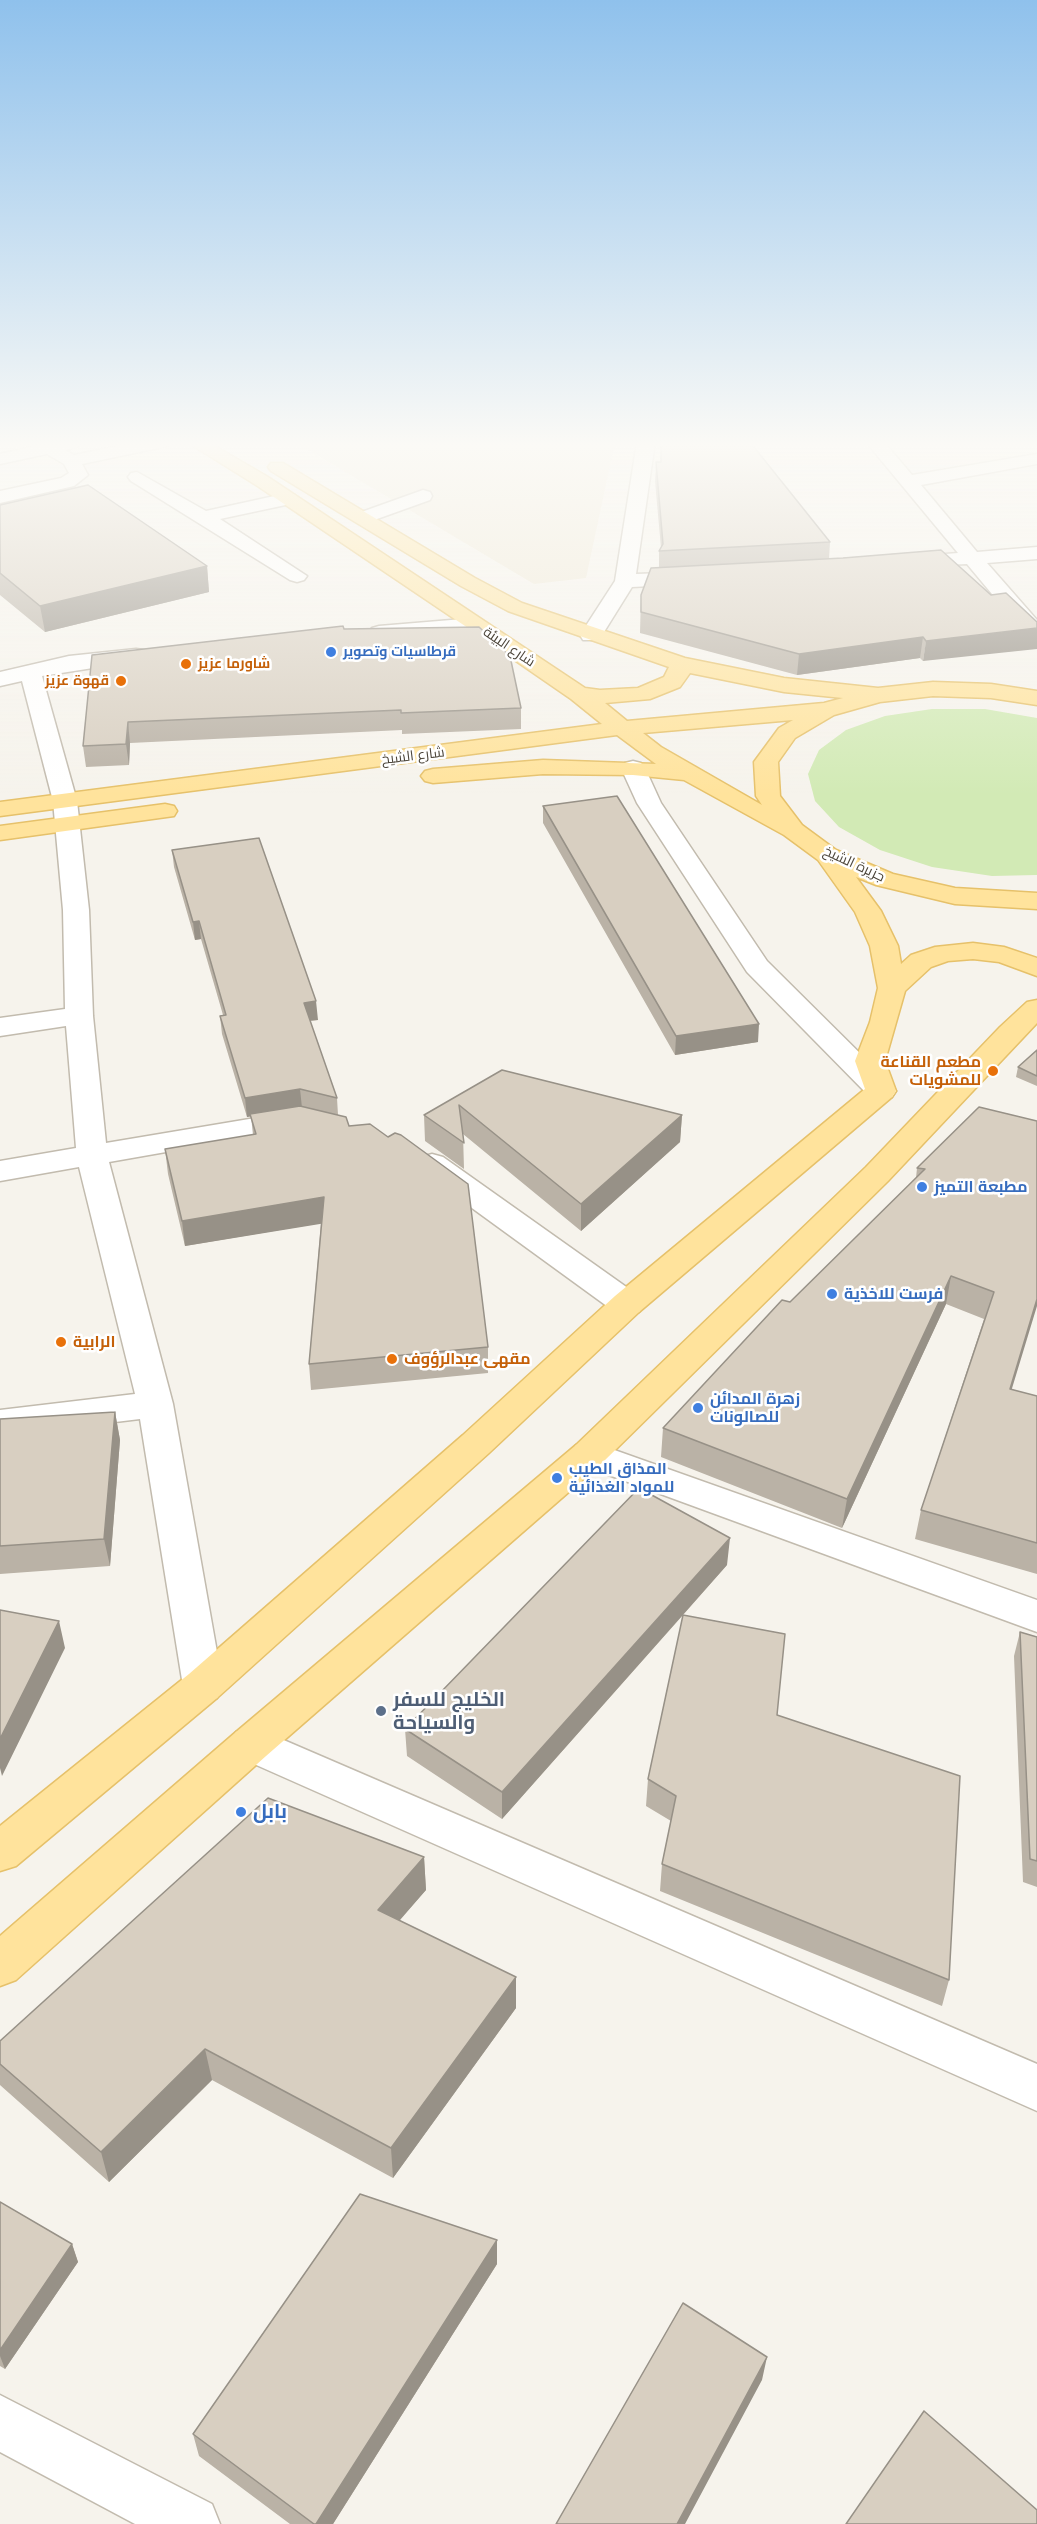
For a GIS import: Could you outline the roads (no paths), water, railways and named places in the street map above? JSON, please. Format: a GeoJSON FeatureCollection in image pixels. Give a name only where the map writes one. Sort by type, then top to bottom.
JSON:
{"type":"FeatureCollection","features":[{"type":"Feature","properties":{"kind":"main road","name":"شارع البيئة"},"geometry":{"type":"LineString","coordinates":[[379,560],[579,694],[621,728],[694,776],[741,804],[793,830]]}},
{"type":"Feature","properties":{"kind":"main road"},"geometry":{"type":"LineString","coordinates":[[432,560],[516,607],[591,635],[680,664],[784,685],[878,695]]}},
{"type":"Feature","properties":{"kind":"main road"},"geometry":{"type":"LineString","coordinates":[[579,694],[600,697],[642,694],[672,682],[679,673],[680,664]]}},
{"type":"Feature","properties":{"kind":"main road"},"geometry":{"type":"LineString","coordinates":[[933,689],[1025,676]]}},
{"type":"Feature","properties":{"kind":"main road","name":"جزيرة الشيخ"},"geometry":{"type":"LineString","coordinates":[[1037,698],[991,691],[933,689],[878,695],[826,710],[787,733],[766,762],[768,796],[793,830],[827,855],[885,880],[955,896],[1037,901]]}},
{"type":"Feature","properties":{"kind":"main road","name":"شارع الشيخ"},"geometry":{"type":"LineString","coordinates":[[0,832],[66,812],[621,728],[826,710]]}},
{"type":"Feature","properties":{"kind":"main road","name":"شارع الشيخ"},"geometry":{"type":"LineString","coordinates":[[415,779],[473,771],[543,767],[633,768],[694,776]]}},
{"type":"Feature","properties":{"kind":"main road","name":"شارع الشيخ"},"geometry":{"type":"LineString","coordinates":[[0,808],[66,812],[193,807]]}},
{"type":"Feature","properties":{"kind":"main road"},"geometry":{"type":"LineString","coordinates":[[0,1852],[203,1686],[476,1444],[627,1304],[881,1091],[870,1061],[884,1022],[892,988],[884,946],[868,911],[827,855]]}},
{"type":"Feature","properties":{"kind":"main road"},"geometry":{"type":"LineString","coordinates":[[892,988],[921,961],[945,953],[973,951],[1004,955],[1037,968]]}},
{"type":"Feature","properties":{"kind":"main road"},"geometry":{"type":"LineString","coordinates":[[0,1965],[251,1744],[589,1454],[878,1174],[1010,1033],[1037,1008]]}},
{"type":"Feature","properties":{"kind":"street"},"geometry":{"type":"LineString","coordinates":[[271,560],[297,576]]}},
{"type":"Feature","properties":{"kind":"street"},"geometry":{"type":"LineString","coordinates":[[591,635],[625,581],[628,560]]}},
{"type":"Feature","properties":{"kind":"street"},"geometry":{"type":"LineString","coordinates":[[893,564],[948,560]]}},
{"type":"Feature","properties":{"kind":"street"},"geometry":{"type":"LineString","coordinates":[[973,560],[1018,614],[1037,632]]}},
{"type":"Feature","properties":{"kind":"street"},"geometry":{"type":"LineString","coordinates":[[625,581],[707,577]]}},
{"type":"Feature","properties":{"kind":"street"},"geometry":{"type":"LineString","coordinates":[[360,633],[476,624]]}},
{"type":"Feature","properties":{"kind":"street"},"geometry":{"type":"LineString","coordinates":[[0,679],[69,663],[162,652]]}},
{"type":"Feature","properties":{"kind":"street"},"geometry":{"type":"LineString","coordinates":[[30,671],[66,812],[76,910],[80,1016],[92,1156],[155,1404],[203,1686]]}},
{"type":"Feature","properties":{"kind":"street"},"geometry":{"type":"LineString","coordinates":[[633,768],[649,803],[757,966],[881,1091]]}},
{"type":"Feature","properties":{"kind":"street"},"geometry":{"type":"LineString","coordinates":[[0,1028],[80,1016]]}},
{"type":"Feature","properties":{"kind":"street"},"geometry":{"type":"LineString","coordinates":[[0,1171],[302,1119],[323,1124]]}},
{"type":"Feature","properties":{"kind":"street"},"geometry":{"type":"LineString","coordinates":[[405,1147],[414,1151],[627,1304]]}},
{"type":"Feature","properties":{"kind":"street"},"geometry":{"type":"LineString","coordinates":[[0,1423],[155,1404]]}},
{"type":"Feature","properties":{"kind":"street"},"geometry":{"type":"LineString","coordinates":[[589,1454],[1037,1616]]}},
{"type":"Feature","properties":{"kind":"street"},"geometry":{"type":"LineString","coordinates":[[251,1744],[1037,2088]]}},
{"type":"Feature","properties":{"kind":"street"},"geometry":{"type":"LineString","coordinates":[[0,2422],[192,2524]]}},
{"type":"Feature","properties":{"kind":"place","name":"قرطاسيات وتصوير"},"geometry":{"type":"Point","coordinates":[331,652]}},
{"type":"Feature","properties":{"kind":"place","name":"شاورما عزيز"},"geometry":{"type":"Point","coordinates":[186,664]}},
{"type":"Feature","properties":{"kind":"place","name":"قهوة عزيز"},"geometry":{"type":"Point","coordinates":[121,681]}},
{"type":"Feature","properties":{"kind":"place","name":"مطعم القناعة للمشويات"},"geometry":{"type":"Point","coordinates":[993,1071]}},
{"type":"Feature","properties":{"kind":"place","name":"مطبعة التميز"},"geometry":{"type":"Point","coordinates":[922,1187]}},
{"type":"Feature","properties":{"kind":"place","name":"فرست للاخذية"},"geometry":{"type":"Point","coordinates":[832,1294]}},
{"type":"Feature","properties":{"kind":"place","name":"الرابية"},"geometry":{"type":"Point","coordinates":[61,1342]}},
{"type":"Feature","properties":{"kind":"place","name":"مقهى عبدالرؤوف"},"geometry":{"type":"Point","coordinates":[392,1359]}},
{"type":"Feature","properties":{"kind":"place","name":"زهرة المدائن للصالونات"},"geometry":{"type":"Point","coordinates":[698,1408]}},
{"type":"Feature","properties":{"kind":"place","name":"المذاق الطيب للمواد الغذائية"},"geometry":{"type":"Point","coordinates":[557,1478]}},
{"type":"Feature","properties":{"kind":"place","name":"الخليج للسفر والسياحة"},"geometry":{"type":"Point","coordinates":[381,1711]}},
{"type":"Feature","properties":{"kind":"place","name":"بابل"},"geometry":{"type":"Point","coordinates":[241,1812]}}]}
